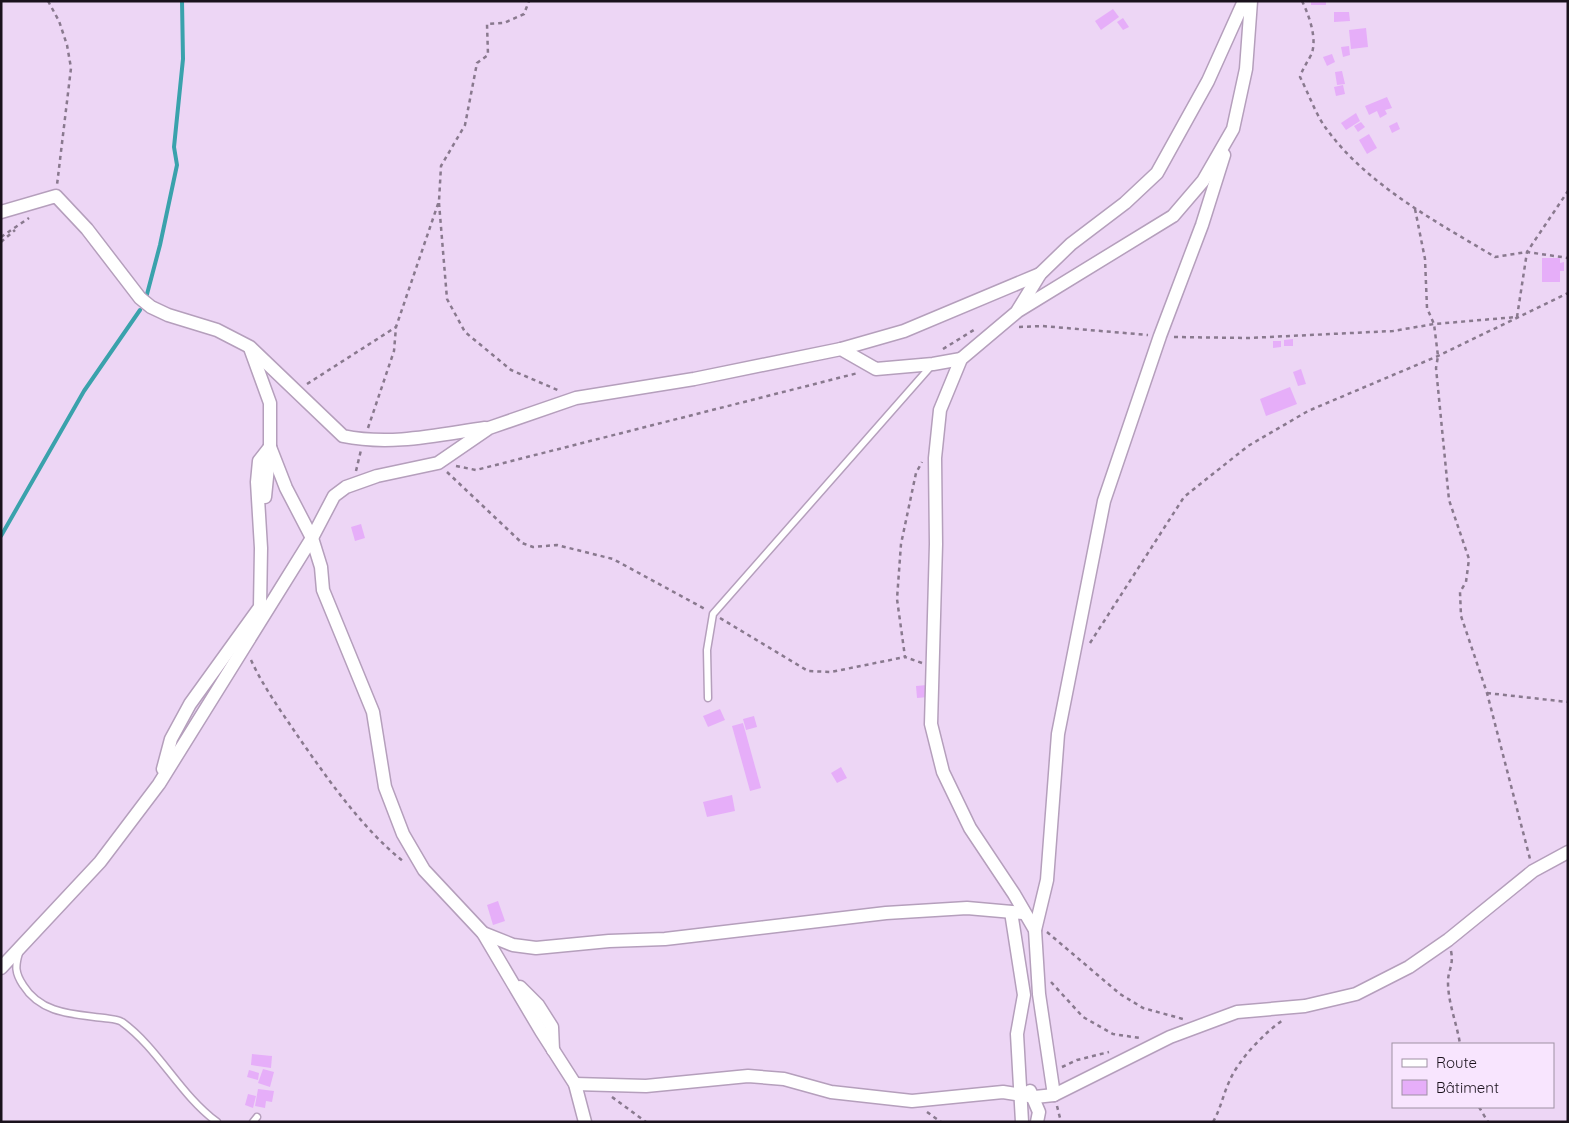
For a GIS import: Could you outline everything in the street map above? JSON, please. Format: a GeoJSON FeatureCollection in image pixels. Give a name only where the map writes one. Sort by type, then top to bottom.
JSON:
{"type":"FeatureCollection","features":[{"type":"Feature","properties":{"kind":"street"},"geometry":{"type":"LineString","coordinates":[[1018,310],[1040,274],[1071,244],[1125,203],[1156,173],[1208,81],[1244,1]]}},
{"type":"Feature","properties":{"kind":"street"},"geometry":{"type":"LineString","coordinates":[[1054,1095],[1049,1073],[1037,966],[1036,926],[1048,880],[1058,734],[1104,501],[1160,336],[1202,225],[1233,128],[1246,69],[1251,1]]}},
{"type":"Feature","properties":{"kind":"street"},"geometry":{"type":"LineString","coordinates":[[1024,1122],[1020,1093],[1017,1034],[1024,995],[1014,894],[970,828],[943,772],[931,724],[937,440],[940,410],[961,359],[1018,310],[1173,216],[1203,181],[1233,128]]}},
{"type":"Feature","properties":{"kind":"street"},"geometry":{"type":"LineString","coordinates":[[1,212],[56,196],[87,229],[140,298],[151,307],[168,315],[217,330],[250,347],[343,436],[364,440],[403,441],[489,428],[576,398],[694,379],[841,349],[904,331],[1040,274]]}},
{"type":"Feature","properties":{"kind":"street"},"geometry":{"type":"LineString","coordinates":[[250,347],[270,403],[270,447],[286,488],[312,538],[320,567],[323,590],[373,712],[385,787],[403,834],[424,870],[483,933],[575,1084],[585,1122]]}},
{"type":"Feature","properties":{"kind":"street"},"geometry":{"type":"LineString","coordinates":[[841,349],[876,369],[933,364],[961,359]]}},
{"type":"Feature","properties":{"kind":"street"},"geometry":{"type":"LineString","coordinates":[[159,784],[171,739],[190,704],[260,613],[312,538],[334,496],[346,488],[377,476],[438,464],[489,428]]}},
{"type":"Feature","properties":{"kind":"street"},"geometry":{"type":"LineString","coordinates":[[1,968],[100,862],[159,784],[244,646],[260,613],[261,548],[257,482],[259,461],[270,447]]}},
{"type":"Feature","properties":{"kind":"street"},"geometry":{"type":"LineString","coordinates":[[575,1084],[646,1086],[748,1076],[784,1079],[831,1092],[912,1101],[1003,1092],[1020,1093],[1035,1098],[1054,1095],[1170,1037],[1238,1012],[1305,1006],[1356,994],[1408,967],[1448,940],[1533,871],[1568,852]]}},
{"type":"Feature","properties":{"kind":"street"},"geometry":{"type":"LineString","coordinates":[[483,933],[513,945],[536,948],[609,940],[665,939],[886,913],[967,908],[1017,912],[1036,926]]}},
{"type":"Feature","properties":{"kind":"street"},"geometry":{"type":"LineString","coordinates":[[1019,1066],[1035,1098],[1039,1112],[1038,1122]]}},
{"type":"Feature","properties":{"kind":"street"},"geometry":{"type":"LineString","coordinates":[[1024,1122],[1049,1073]]}},
{"type":"Feature","properties":{"kind":"lane"},"geometry":{"type":"LineString","coordinates":[[708,698],[707,650],[713,614],[933,364]]}},
{"type":"Feature","properties":{"kind":"lane"},"geometry":{"type":"LineString","coordinates":[[20,948],[15,965],[18,977],[30,997],[56,1012],[120,1020],[145,1043],[194,1100],[217,1122]]}},
{"type":"Feature","properties":{"kind":"path"},"geometry":{"type":"LineString","coordinates":[[48,1],[59,21],[67,45],[70,68],[56,196]]}},
{"type":"Feature","properties":{"kind":"path"},"geometry":{"type":"LineString","coordinates":[[529,1],[524,14],[504,23],[487,24],[488,55],[477,63],[465,125],[441,166],[439,201],[447,299],[465,332],[511,370],[576,398]]}},
{"type":"Feature","properties":{"kind":"path"},"geometry":{"type":"LineString","coordinates":[[1302,1],[1308,13],[1313,40],[1311,54],[1304,65],[1300,77],[1327,130],[1353,160],[1415,208],[1495,257],[1528,252],[1568,258]]}},
{"type":"Feature","properties":{"kind":"path"},"geometry":{"type":"LineString","coordinates":[[1517,318],[1528,252],[1568,191]]}},
{"type":"Feature","properties":{"kind":"path"},"geometry":{"type":"LineString","coordinates":[[346,488],[357,470],[364,440],[394,351],[396,327],[439,201]]}},
{"type":"Feature","properties":{"kind":"path"},"geometry":{"type":"LineString","coordinates":[[1415,208],[1425,259],[1427,308],[1434,324],[1438,356],[1436,368],[1449,500],[1468,559],[1466,582],[1460,592],[1461,616],[1487,694],[1533,871]]}},
{"type":"Feature","properties":{"kind":"path"},"geometry":{"type":"LineString","coordinates":[[1,242],[22,224]]}},
{"type":"Feature","properties":{"kind":"path"},"geometry":{"type":"LineString","coordinates":[[1089,643],[1184,497],[1248,446],[1308,411],[1438,356],[1568,293]]}},
{"type":"Feature","properties":{"kind":"path"},"geometry":{"type":"LineString","coordinates":[[996,329],[1042,326],[1160,336],[1248,338],[1392,331],[1434,324],[1517,318]]}},
{"type":"Feature","properties":{"kind":"path"},"geometry":{"type":"LineString","coordinates":[[296,389],[330,371],[396,327]]}},
{"type":"Feature","properties":{"kind":"path"},"geometry":{"type":"LineString","coordinates":[[939,351],[978,327]]}},
{"type":"Feature","properties":{"kind":"path"},"geometry":{"type":"LineString","coordinates":[[438,464],[476,470],[876,369]]}},
{"type":"Feature","properties":{"kind":"path"},"geometry":{"type":"LineString","coordinates":[[905,657],[897,599],[901,544],[916,473],[924,457]]}},
{"type":"Feature","properties":{"kind":"path"},"geometry":{"type":"LineString","coordinates":[[438,464],[522,543],[533,548],[557,545],[613,559],[713,614],[808,671],[831,672],[905,657],[933,667]]}},
{"type":"Feature","properties":{"kind":"path"},"geometry":{"type":"LineString","coordinates":[[244,646],[277,705],[327,779],[391,852],[407,864]]}},
{"type":"Feature","properties":{"kind":"path"},"geometry":{"type":"LineString","coordinates":[[1487,694],[1568,702]]}},
{"type":"Feature","properties":{"kind":"path"},"geometry":{"type":"LineString","coordinates":[[1036,926],[1120,994],[1143,1008],[1204,1024]]}},
{"type":"Feature","properties":{"kind":"path"},"geometry":{"type":"LineString","coordinates":[[1448,940],[1454,962],[1448,980],[1450,998],[1460,1043]]}},
{"type":"Feature","properties":{"kind":"path"},"geometry":{"type":"LineString","coordinates":[[1037,966],[1082,1017],[1113,1034],[1149,1040]]}},
{"type":"Feature","properties":{"kind":"path"},"geometry":{"type":"LineString","coordinates":[[1214,1121],[1222,1107],[1229,1080],[1248,1054],[1266,1032],[1305,1006]]}},
{"type":"Feature","properties":{"kind":"path"},"geometry":{"type":"LineString","coordinates":[[597,1086],[646,1122]]}},
{"type":"Feature","properties":{"kind":"path"},"geometry":{"type":"LineString","coordinates":[[1054,1095],[1061,1122]]}},
{"type":"Feature","properties":{"kind":"path"},"geometry":{"type":"LineString","coordinates":[[1480,1108],[1488,1122]]}},
{"type":"Feature","properties":{"kind":"building"},"geometry":{"type":"Polygon","coordinates":[[[1311,1],[1326,1],[1326,5],[1311,5],[1311,1]]]}},
{"type":"Feature","properties":{"kind":"building"},"geometry":{"type":"Polygon","coordinates":[[[1113,9],[1119,17],[1101,30],[1095,21],[1113,9]]]}},
{"type":"Feature","properties":{"kind":"building"},"geometry":{"type":"Polygon","coordinates":[[[1334,12],[1349,12],[1350,21],[1334,22],[1334,12]]]}},
{"type":"Feature","properties":{"kind":"building"},"geometry":{"type":"Polygon","coordinates":[[[1123,18],[1129,27],[1123,30],[1117,22],[1123,18]]]}},
{"type":"Feature","properties":{"kind":"building"},"geometry":{"type":"Polygon","coordinates":[[[1366,28],[1368,47],[1351,49],[1349,30],[1366,28]]]}},
{"type":"Feature","properties":{"kind":"building"},"geometry":{"type":"Polygon","coordinates":[[[1349,46],[1350,55],[1343,57],[1341,47],[1349,46]]]}},
{"type":"Feature","properties":{"kind":"building"},"geometry":{"type":"Polygon","coordinates":[[[1332,54],[1335,62],[1327,66],[1323,57],[1332,54]]]}},
{"type":"Feature","properties":{"kind":"building"},"geometry":{"type":"Polygon","coordinates":[[[1342,71],[1345,84],[1337,85],[1335,72],[1342,71]]]}},
{"type":"Feature","properties":{"kind":"building"},"geometry":{"type":"Polygon","coordinates":[[[1343,85],[1345,94],[1336,96],[1334,87],[1343,85]]]}},
{"type":"Feature","properties":{"kind":"building"},"geometry":{"type":"Polygon","coordinates":[[[1387,97],[1392,108],[1385,110],[1387,114],[1380,118],[1377,111],[1369,115],[1365,106],[1387,97]]]}},
{"type":"Feature","properties":{"kind":"building"},"geometry":{"type":"Polygon","coordinates":[[[1356,113],[1360,121],[1346,130],[1341,123],[1356,113]]]}},
{"type":"Feature","properties":{"kind":"building"},"geometry":{"type":"Polygon","coordinates":[[[1361,122],[1365,127],[1358,132],[1354,126],[1361,122]]]}},
{"type":"Feature","properties":{"kind":"building"},"geometry":{"type":"Polygon","coordinates":[[[1397,122],[1400,129],[1392,133],[1389,126],[1397,122]]]}},
{"type":"Feature","properties":{"kind":"building"},"geometry":{"type":"Polygon","coordinates":[[[1369,134],[1377,148],[1367,154],[1359,140],[1369,134]]]}},
{"type":"Feature","properties":{"kind":"building"},"geometry":{"type":"Polygon","coordinates":[[[1542,258],[1560,258],[1560,263],[1564,262],[1564,271],[1560,271],[1560,282],[1542,282],[1542,258]]]}},
{"type":"Feature","properties":{"kind":"building"},"geometry":{"type":"Polygon","coordinates":[[[1293,339],[1293,346],[1284,346],[1284,340],[1293,339]]]}},
{"type":"Feature","properties":{"kind":"building"},"geometry":{"type":"Polygon","coordinates":[[[1273,341],[1281,341],[1281,347],[1273,348],[1273,341]]]}},
{"type":"Feature","properties":{"kind":"building"},"geometry":{"type":"Polygon","coordinates":[[[1301,369],[1306,384],[1298,386],[1293,372],[1301,369]]]}},
{"type":"Feature","properties":{"kind":"building"},"geometry":{"type":"Polygon","coordinates":[[[1290,387],[1297,404],[1266,416],[1260,399],[1290,387]]]}},
{"type":"Feature","properties":{"kind":"building"},"geometry":{"type":"Polygon","coordinates":[[[361,524],[365,538],[355,541],[351,527],[361,524]]]}},
{"type":"Feature","properties":{"kind":"building"},"geometry":{"type":"Polygon","coordinates":[[[927,685],[928,697],[917,698],[916,686],[927,685]]]}},
{"type":"Feature","properties":{"kind":"building"},"geometry":{"type":"Polygon","coordinates":[[[720,709],[725,720],[708,727],[703,716],[720,709]]]}},
{"type":"Feature","properties":{"kind":"building"},"geometry":{"type":"Polygon","coordinates":[[[754,716],[757,727],[746,730],[743,719],[754,716]]]}},
{"type":"Feature","properties":{"kind":"building"},"geometry":{"type":"Polygon","coordinates":[[[743,723],[761,788],[750,791],[732,726],[743,723]]]}},
{"type":"Feature","properties":{"kind":"building"},"geometry":{"type":"Polygon","coordinates":[[[841,767],[847,778],[837,783],[831,773],[841,767]]]}},
{"type":"Feature","properties":{"kind":"building"},"geometry":{"type":"Polygon","coordinates":[[[732,795],[735,811],[707,817],[703,802],[732,795]]]}},
{"type":"Feature","properties":{"kind":"building"},"geometry":{"type":"Polygon","coordinates":[[[498,901],[505,921],[493,925],[487,905],[498,901]]]}},
{"type":"Feature","properties":{"kind":"building"},"geometry":{"type":"Polygon","coordinates":[[[252,1054],[272,1056],[271,1068],[251,1065],[252,1054]]]}},
{"type":"Feature","properties":{"kind":"building"},"geometry":{"type":"Polygon","coordinates":[[[263,1069],[274,1072],[270,1087],[258,1083],[263,1069]]]}},
{"type":"Feature","properties":{"kind":"building"},"geometry":{"type":"Polygon","coordinates":[[[249,1070],[259,1073],[258,1080],[247,1077],[249,1070]]]}},
{"type":"Feature","properties":{"kind":"building"},"geometry":{"type":"Polygon","coordinates":[[[258,1089],[274,1091],[272,1102],[266,1101],[265,1108],[255,1106],[258,1089]]]}},
{"type":"Feature","properties":{"kind":"building"},"geometry":{"type":"Polygon","coordinates":[[[248,1094],[256,1096],[253,1108],[245,1105],[248,1094]]]}},
{"type":"Feature","properties":{"kind":"waterway"},"geometry":{"type":"LineString","coordinates":[[146,298],[160,245],[177,165],[174,147],[183,59],[182,1]]}},
{"type":"Feature","properties":{"kind":"waterway"},"geometry":{"type":"LineString","coordinates":[[1,536],[84,391],[140,310]]}}]}
